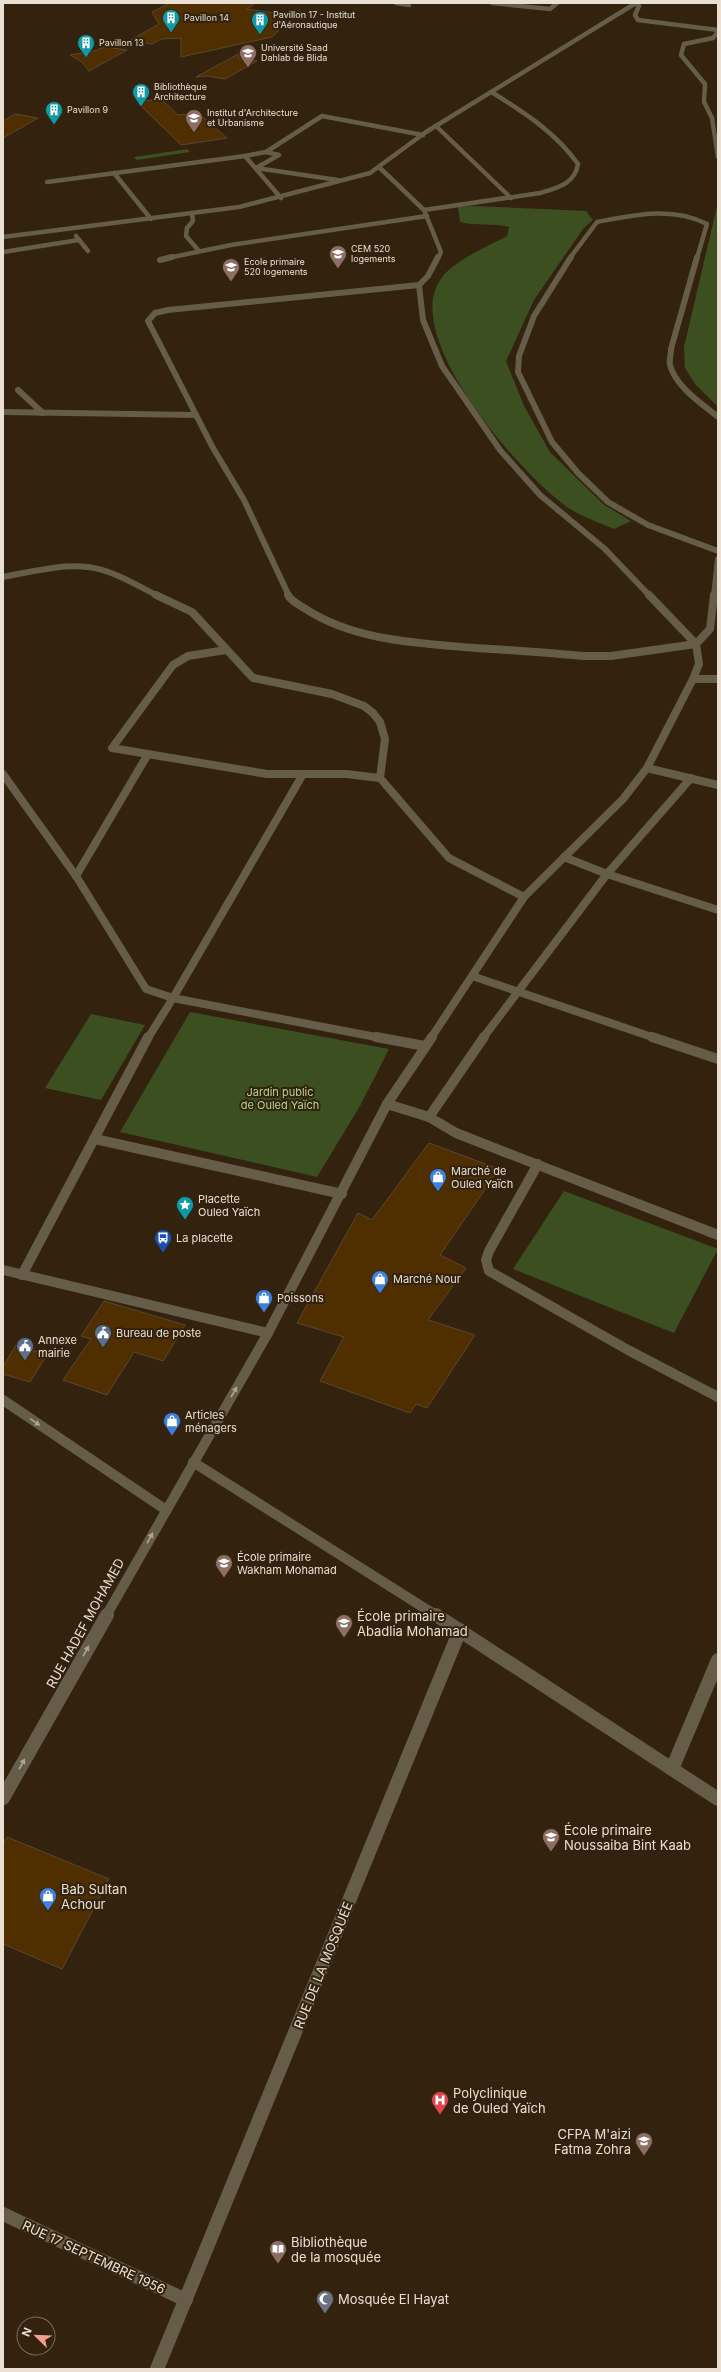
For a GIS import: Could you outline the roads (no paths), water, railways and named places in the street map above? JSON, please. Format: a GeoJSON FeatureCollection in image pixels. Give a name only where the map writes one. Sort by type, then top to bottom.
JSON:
{"type":"FeatureCollection","features":[{"type":"Feature","properties":{"kind":"street"},"geometry":{"type":"LineString","coordinates":[[396,3],[409,5]]}},
{"type":"Feature","properties":{"kind":"street"},"geometry":{"type":"LineString","coordinates":[[492,3],[550,9],[557,3]]}},
{"type":"Feature","properties":{"kind":"street"},"geometry":{"type":"LineString","coordinates":[[3,237],[239,208],[370,173],[380,168],[436,126],[493,93],[636,3],[639,6],[635,15],[638,20],[718,31],[713,38],[684,44],[681,55],[706,84],[704,102],[712,118],[718,157]]}},
{"type":"Feature","properties":{"kind":"street"},"geometry":{"type":"LineString","coordinates":[[424,210],[511,198],[538,192],[569,182],[576,175],[578,164],[571,152],[523,111],[493,93]]}},
{"type":"Feature","properties":{"kind":"street"},"geometry":{"type":"LineString","coordinates":[[47,182],[266,152],[322,116],[423,135]]}},
{"type":"Feature","properties":{"kind":"street"},"geometry":{"type":"LineString","coordinates":[[436,126],[511,198]]}},
{"type":"Feature","properties":{"kind":"street"},"geometry":{"type":"LineString","coordinates":[[256,168],[279,155],[266,152]]}},
{"type":"Feature","properties":{"kind":"street"},"geometry":{"type":"LineString","coordinates":[[245,156],[281,198]]}},
{"type":"Feature","properties":{"kind":"street"},"geometry":{"type":"LineString","coordinates":[[256,168],[342,180]]}},
{"type":"Feature","properties":{"kind":"street"},"geometry":{"type":"LineString","coordinates":[[380,168],[424,210],[442,252],[428,276],[419,285],[168,310],[155,313],[148,321],[213,448],[244,500],[290,599],[303,609],[341,628],[371,636],[412,642],[584,656],[611,656],[696,644],[710,628],[718,559]]}},
{"type":"Feature","properties":{"kind":"street"},"geometry":{"type":"LineString","coordinates":[[114,173],[151,219]]}},
{"type":"Feature","properties":{"kind":"street"},"geometry":{"type":"LineString","coordinates":[[718,417],[700,402],[681,382],[670,365],[671,349],[707,224],[698,218],[676,213],[598,222],[542,302],[517,361],[518,372],[552,442],[578,473],[608,502],[648,525],[718,551]]}},
{"type":"Feature","properties":{"kind":"street"},"geometry":{"type":"LineString","coordinates":[[192,214],[193,221],[187,228],[186,236],[199,251]]}},
{"type":"Feature","properties":{"kind":"street"},"geometry":{"type":"LineString","coordinates":[[160,260],[199,251],[427,216]]}},
{"type":"Feature","properties":{"kind":"street"},"geometry":{"type":"LineString","coordinates":[[70,228],[88,251]]}},
{"type":"Feature","properties":{"kind":"street"},"geometry":{"type":"LineString","coordinates":[[3,252],[79,240]]}},
{"type":"Feature","properties":{"kind":"street"},"geometry":{"type":"LineString","coordinates":[[419,285],[423,320],[442,366],[500,450],[540,494],[605,549],[696,644]]}},
{"type":"Feature","properties":{"kind":"street"},"geometry":{"type":"LineString","coordinates":[[18,390],[43,412]]}},
{"type":"Feature","properties":{"kind":"street"},"geometry":{"type":"LineString","coordinates":[[3,412],[196,415]]}},
{"type":"Feature","properties":{"kind":"street"},"geometry":{"type":"LineString","coordinates":[[3,577],[62,566],[89,567],[111,573],[192,612],[225,645],[226,650],[253,678],[332,694],[364,706],[373,713],[380,722],[385,740],[380,778]]}},
{"type":"Feature","properties":{"kind":"street","name":"RUE HADEF MOHAMED"},"geometry":{"type":"LineString","coordinates":[[3,1798],[193,1462],[268,1333],[388,1104],[524,897],[623,799],[648,768],[693,679],[699,664],[696,644]]}},
{"type":"Feature","properties":{"kind":"street"},"geometry":{"type":"LineString","coordinates":[[226,650],[188,656],[173,665],[112,748],[267,774],[346,774],[380,778],[449,858],[524,897]]}},
{"type":"Feature","properties":{"kind":"street"},"geometry":{"type":"LineString","coordinates":[[693,679],[718,679]]}},
{"type":"Feature","properties":{"kind":"street"},"geometry":{"type":"LineString","coordinates":[[76,876],[148,754]]}},
{"type":"Feature","properties":{"kind":"street"},"geometry":{"type":"LineString","coordinates":[[648,768],[718,785]]}},
{"type":"Feature","properties":{"kind":"street"},"geometry":{"type":"LineString","coordinates":[[3,774],[76,876],[146,989],[157,994],[173,998],[425,1046]]}},
{"type":"Feature","properties":{"kind":"street"},"geometry":{"type":"LineString","coordinates":[[22,1274],[95,1139],[156,1020],[173,998],[303,774]]}},
{"type":"Feature","properties":{"kind":"street"},"geometry":{"type":"LineString","coordinates":[[429,1117],[465,1062],[607,874],[691,778]]}},
{"type":"Feature","properties":{"kind":"street"},"geometry":{"type":"LineString","coordinates":[[564,857],[607,874],[718,910]]}},
{"type":"Feature","properties":{"kind":"street"},"geometry":{"type":"LineString","coordinates":[[472,976],[718,1059]]}},
{"type":"Feature","properties":{"kind":"street"},"geometry":{"type":"LineString","coordinates":[[388,1104],[429,1117],[456,1133],[718,1235]]}},
{"type":"Feature","properties":{"kind":"street"},"geometry":{"type":"LineString","coordinates":[[95,1139],[342,1194]]}},
{"type":"Feature","properties":{"kind":"street"},"geometry":{"type":"LineString","coordinates":[[538,1164],[488,1251],[486,1260],[488,1271],[628,1350],[718,1397]]}},
{"type":"Feature","properties":{"kind":"street"},"geometry":{"type":"LineString","coordinates":[[3,1270],[268,1333]]}},
{"type":"Feature","properties":{"kind":"street"},"geometry":{"type":"LineString","coordinates":[[3,1400],[166,1510]]}},
{"type":"Feature","properties":{"kind":"street"},"geometry":{"type":"LineString","coordinates":[[193,1462],[460,1630],[718,1799]]}},
{"type":"Feature","properties":{"kind":"street","name":"RUE DE LA MOSQUÉE"},"geometry":{"type":"LineString","coordinates":[[186,2300],[460,1630]]}},
{"type":"Feature","properties":{"kind":"street"},"geometry":{"type":"LineString","coordinates":[[672,1769],[718,1660]]}},
{"type":"Feature","properties":{"kind":"street","name":"RUE 17 SEPTEMBRE 1956"},"geometry":{"type":"LineString","coordinates":[[3,2214],[186,2300]]}},
{"type":"Feature","properties":{"kind":"street"},"geometry":{"type":"LineString","coordinates":[[157,2369],[186,2300]]}},
{"type":"Feature","properties":{"kind":"place","name":"Pavillon 14"},"geometry":{"type":"Point","coordinates":[171,33]}},
{"type":"Feature","properties":{"kind":"place","name":"Pavillon 17 - Institut d'Aéronautique"},"geometry":{"type":"Point","coordinates":[260,35]}},
{"type":"Feature","properties":{"kind":"place","name":"Pavillon 13"},"geometry":{"type":"Point","coordinates":[86,58]}},
{"type":"Feature","properties":{"kind":"place","name":"Université Saad Dahlab de Blida"},"geometry":{"type":"Point","coordinates":[248,68]}},
{"type":"Feature","properties":{"kind":"place","name":"Bibliothèque Architecture"},"geometry":{"type":"Point","coordinates":[141,107]}},
{"type":"Feature","properties":{"kind":"place","name":"Pavillon 9"},"geometry":{"type":"Point","coordinates":[54,125]}},
{"type":"Feature","properties":{"kind":"place","name":"Institut d'Architecture et Urbanisme"},"geometry":{"type":"Point","coordinates":[194,133]}},
{"type":"Feature","properties":{"kind":"place","name":"CEM 520 logements"},"geometry":{"type":"Point","coordinates":[338,269]}},
{"type":"Feature","properties":{"kind":"place","name":"Ecole primaire 520 logements"},"geometry":{"type":"Point","coordinates":[231,282]}},
{"type":"Feature","properties":{"kind":"place","name":"Marché de Ouled Yaïch"},"geometry":{"type":"Point","coordinates":[438,1192]}},
{"type":"Feature","properties":{"kind":"place","name":"Placette Ouled Yaïch"},"geometry":{"type":"Point","coordinates":[185,1220]}},
{"type":"Feature","properties":{"kind":"place","name":"La placette"},"geometry":{"type":"Point","coordinates":[163,1253]}},
{"type":"Feature","properties":{"kind":"place","name":"Marché Nour"},"geometry":{"type":"Point","coordinates":[380,1294]}},
{"type":"Feature","properties":{"kind":"place","name":"Poissons"},"geometry":{"type":"Point","coordinates":[264,1313]}},
{"type":"Feature","properties":{"kind":"place","name":"Bureau de poste"},"geometry":{"type":"Point","coordinates":[103,1348]}},
{"type":"Feature","properties":{"kind":"place","name":"Annexe mairie"},"geometry":{"type":"Point","coordinates":[25,1361]}},
{"type":"Feature","properties":{"kind":"place","name":"Articles ménagers"},"geometry":{"type":"Point","coordinates":[172,1436]}},
{"type":"Feature","properties":{"kind":"place","name":"École primaire Wakham Mohamad"},"geometry":{"type":"Point","coordinates":[224,1578]}},
{"type":"Feature","properties":{"kind":"place","name":"École primaire Abadlia Mohamad"},"geometry":{"type":"Point","coordinates":[344,1638]}},
{"type":"Feature","properties":{"kind":"place","name":"École primaire Noussaiba Bint Kaab"},"geometry":{"type":"Point","coordinates":[551,1852]}},
{"type":"Feature","properties":{"kind":"place","name":"Bab Sultan Achour"},"geometry":{"type":"Point","coordinates":[48,1911]}},
{"type":"Feature","properties":{"kind":"place","name":"Polyclinique de Ouled Yaïch"},"geometry":{"type":"Point","coordinates":[440,2115]}},
{"type":"Feature","properties":{"kind":"place","name":"CFPA M'aizi Fatma Zohra"},"geometry":{"type":"Point","coordinates":[644,2156]}},
{"type":"Feature","properties":{"kind":"place","name":"Bibliothèque de la mosquée"},"geometry":{"type":"Point","coordinates":[278,2264]}},
{"type":"Feature","properties":{"kind":"place","name":"Mosquée El Hayat"},"geometry":{"type":"Point","coordinates":[325,2314]}},
{"type":"Feature","properties":{"kind":"park label","name":"Jardin public de Ouled Yaïch"},"geometry":{"type":"Point","coordinates":[280,1098]}}]}
